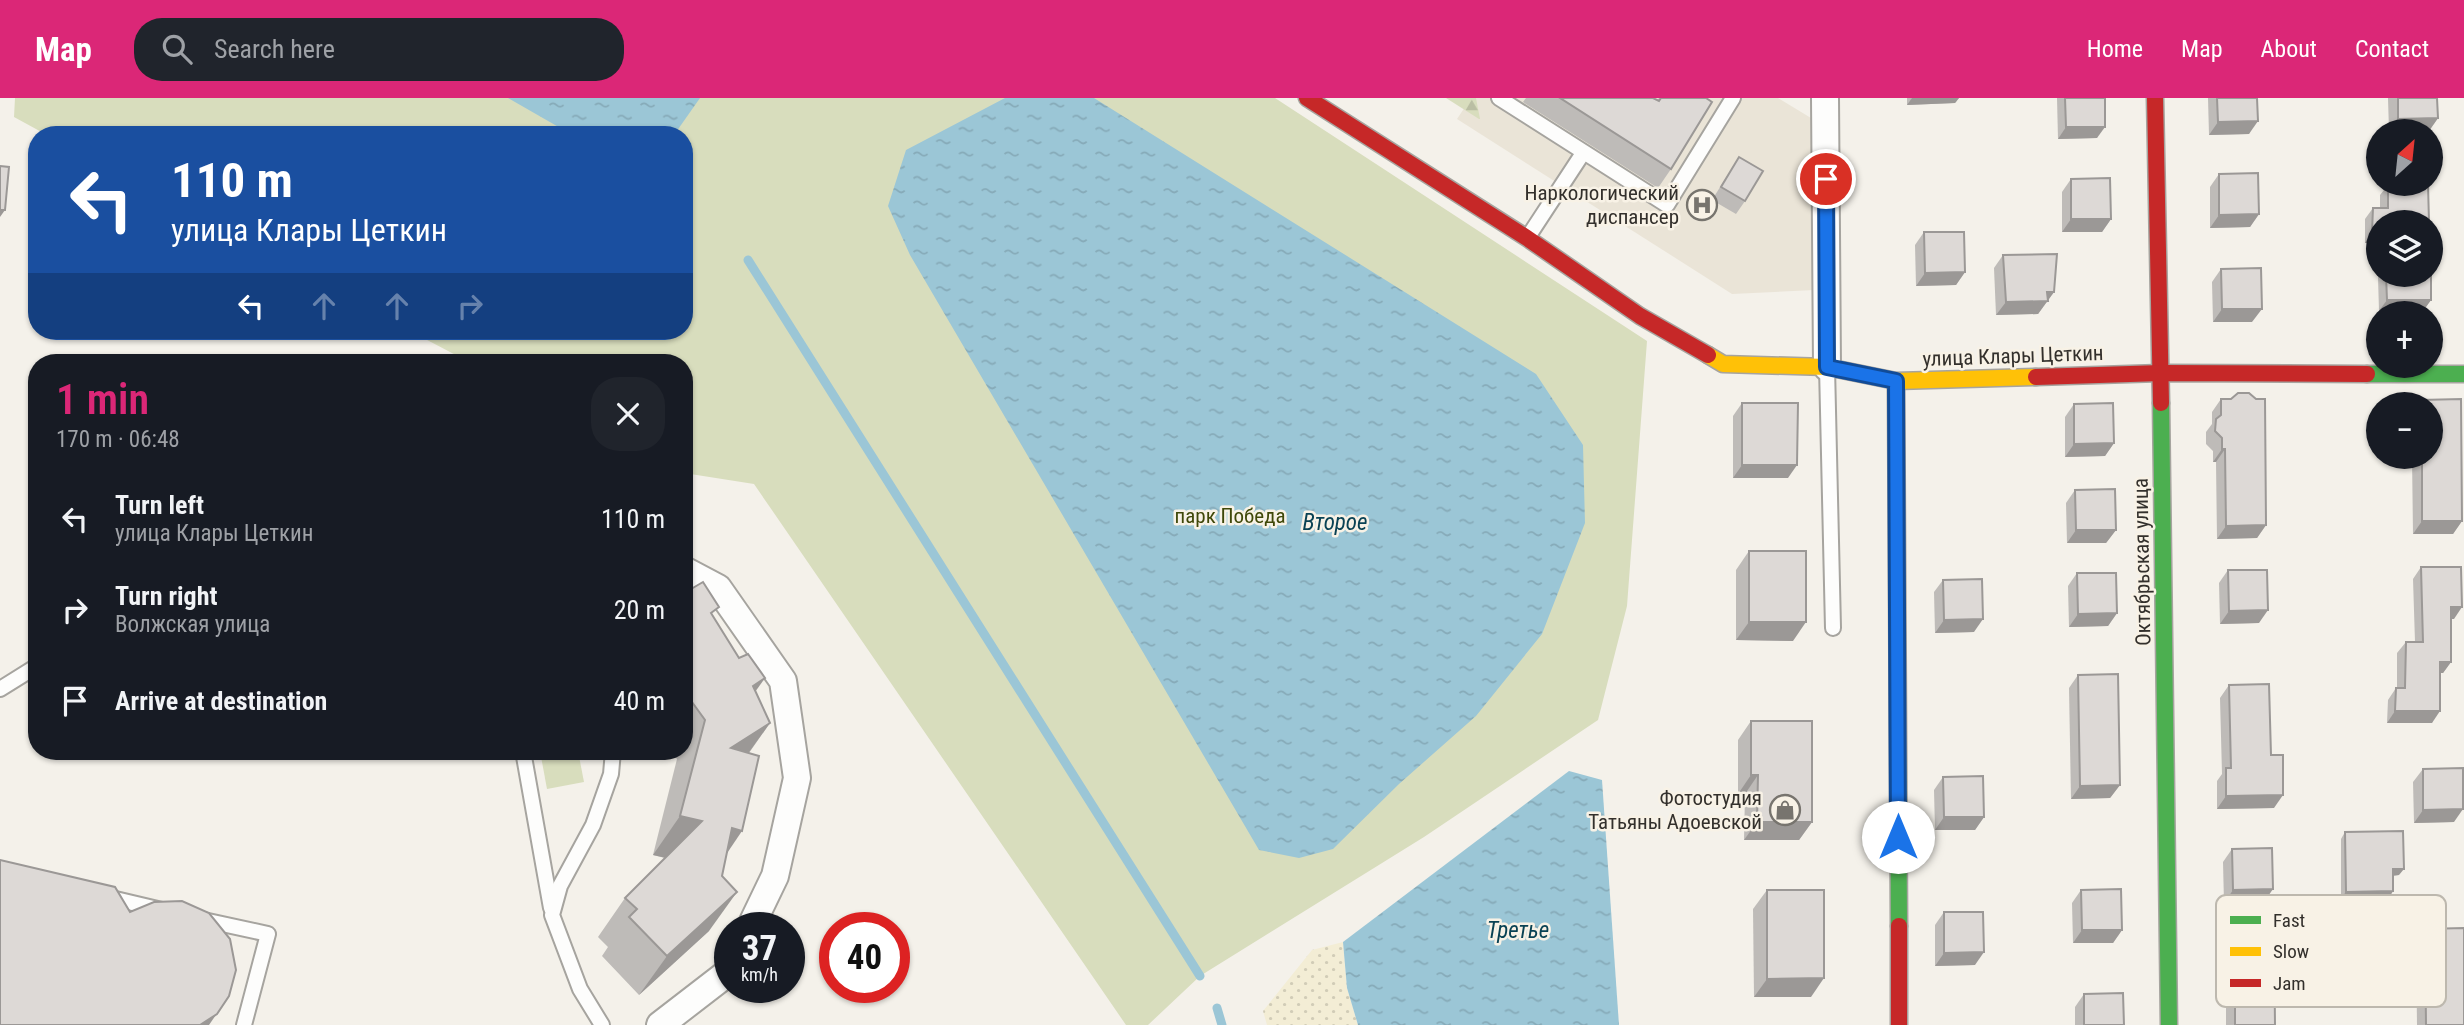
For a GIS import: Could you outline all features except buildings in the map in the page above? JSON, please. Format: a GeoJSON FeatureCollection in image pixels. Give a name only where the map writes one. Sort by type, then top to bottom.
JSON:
{"type":"FeatureCollection","features":[{"type":"Feature","properties":{"kind":"street","name":"улица Клары Цеткин"},"geometry":{"type":"LineString","coordinates":[[1307,98],[1527,238],[1640,316],[1723,364],[1827,367],[1896,381],[2161,373],[2464,374]]}},
{"type":"Feature","properties":{"kind":"street"},"geometry":{"type":"LineString","coordinates":[[1825,98],[1827,367]]}},
{"type":"Feature","properties":{"kind":"street","name":"Октябрьская улица"},"geometry":{"type":"LineString","coordinates":[[2155,98],[2169,1025]]}},
{"type":"Feature","properties":{"kind":"street"},"geometry":{"type":"LineString","coordinates":[[1896,381],[1899,1025]]}},
{"type":"Feature","properties":{"kind":"street"},"geometry":{"type":"LineString","coordinates":[[693,575],[718,588],[783,681],[797,778],[775,876],[758,912]]}},
{"type":"Feature","properties":{"kind":"street"},"geometry":{"type":"LineString","coordinates":[[660,1025],[714,983]]}},
{"type":"Feature","properties":{"kind":"lane"},"geometry":{"type":"LineString","coordinates":[[1499,98],[1667,205],[1732,98]]}},
{"type":"Feature","properties":{"kind":"lane"},"geometry":{"type":"LineString","coordinates":[[1527,238],[1583,153]]}},
{"type":"Feature","properties":{"kind":"lane"},"geometry":{"type":"LineString","coordinates":[[1827,367],[1833,628]]}},
{"type":"Feature","properties":{"kind":"lane"},"geometry":{"type":"LineString","coordinates":[[0,689],[28,672]]}},
{"type":"Feature","properties":{"kind":"lane"},"geometry":{"type":"LineString","coordinates":[[525,760],[552,914],[580,989],[602,1025]]}},
{"type":"Feature","properties":{"kind":"lane"},"geometry":{"type":"LineString","coordinates":[[552,914],[559,886],[593,825],[611,774],[612,760]]}},
{"type":"Feature","properties":{"kind":"lane"},"geometry":{"type":"LineString","coordinates":[[94,894],[268,934],[244,1025]]}},
{"type":"Feature","properties":{"kind":"shaded area","name":"Наркологический диспансер"},"geometry":{"type":"Polygon","coordinates":[[[1471,98],[1778,98],[1811,118],[1814,290],[1732,294],[1457,119],[1471,98]]]}},
{"type":"Feature","properties":{"kind":"green space","name":"парк Победa"},"geometry":{"type":"Polygon","coordinates":[[[15,98],[1275,98],[1647,341],[1627,606],[1598,720],[1424,837],[1200,976],[1148,1025],[1126,1025],[754,484],[693,474],[693,354],[454,354],[427,340],[693,340],[693,126],[30,126],[14,117],[15,98]]]}},
{"type":"Feature","properties":{"kind":"green space"},"geometry":{"type":"Polygon","coordinates":[[[1446,98],[1476,98],[1480,119],[1479,119],[1446,98]]]}},
{"type":"Feature","properties":{"kind":"green space"},"geometry":{"type":"Polygon","coordinates":[[[542,760],[580,760],[584,782],[547,789],[542,760]]]}},
{"type":"Feature","properties":{"kind":"sand"},"geometry":{"type":"Polygon","coordinates":[[[1343,942],[1347,988],[1358,1025],[1267,1025],[1263,1011],[1312,950],[1343,942]]]}},
{"type":"Feature","properties":{"kind":"water"},"geometry":{"type":"Polygon","coordinates":[[[508,98],[700,98],[680,126],[557,126],[508,98]]]}},
{"type":"Feature","properties":{"kind":"water","name":"Второе"},"geometry":{"type":"Polygon","coordinates":[[[1005,98],[1094,98],[1536,374],[1583,445],[1585,523],[1542,634],[1476,716],[1399,784],[1333,849],[1299,858],[1259,850],[910,255],[888,206],[906,150],[1005,98]]]}},
{"type":"Feature","properties":{"kind":"water","name":"Третье"},"geometry":{"type":"Polygon","coordinates":[[[1569,771],[1602,780],[1619,1025],[1358,1025],[1347,988],[1343,942],[1569,771]]]}},
{"type":"Feature","properties":{"kind":"waterway"},"geometry":{"type":"LineString","coordinates":[[748,260],[1200,976]]}},
{"type":"Feature","properties":{"kind":"waterway"},"geometry":{"type":"LineString","coordinates":[[1217,1008],[1222,1025]]}},
{"type":"Feature","properties":{"kind":"traffic: fast"},"geometry":{"type":"LineString","coordinates":[[2443,374],[2464,374]]}},
{"type":"Feature","properties":{"kind":"traffic: fast"},"geometry":{"type":"LineString","coordinates":[[1896,381],[1899,926]]}},
{"type":"Feature","properties":{"kind":"traffic: fast"},"geometry":{"type":"LineString","coordinates":[[2161,403],[2169,1025]]}},
{"type":"Feature","properties":{"kind":"traffic: slow"},"geometry":{"type":"LineString","coordinates":[[1708,355],[1723,364],[1827,367],[1896,381],[2036,377]]}},
{"type":"Feature","properties":{"kind":"traffic: jam"},"geometry":{"type":"LineString","coordinates":[[1307,98],[1527,238],[1640,316],[1708,355]]}},
{"type":"Feature","properties":{"kind":"traffic: jam"},"geometry":{"type":"LineString","coordinates":[[2155,98],[2161,403]]}},
{"type":"Feature","properties":{"kind":"traffic: jam"},"geometry":{"type":"LineString","coordinates":[[2036,377],[2161,373],[2366,374]]}},
{"type":"Feature","properties":{"kind":"traffic: jam"},"geometry":{"type":"LineString","coordinates":[[1899,926],[1899,1025]]}},
{"type":"Feature","properties":{"kind":"place","name":"Наркологический диспансер"},"geometry":{"type":"Point","coordinates":[1702,205]}},
{"type":"Feature","properties":{"kind":"place","name":"Фотостудия Татьяны Адоевской"},"geometry":{"type":"Point","coordinates":[1785,810]}},
{"type":"Feature","properties":{"kind":"route"},"geometry":{"type":"LineString","coordinates":[[1826,179],[1827,367],[1896,381],[1898,837]]}}]}
